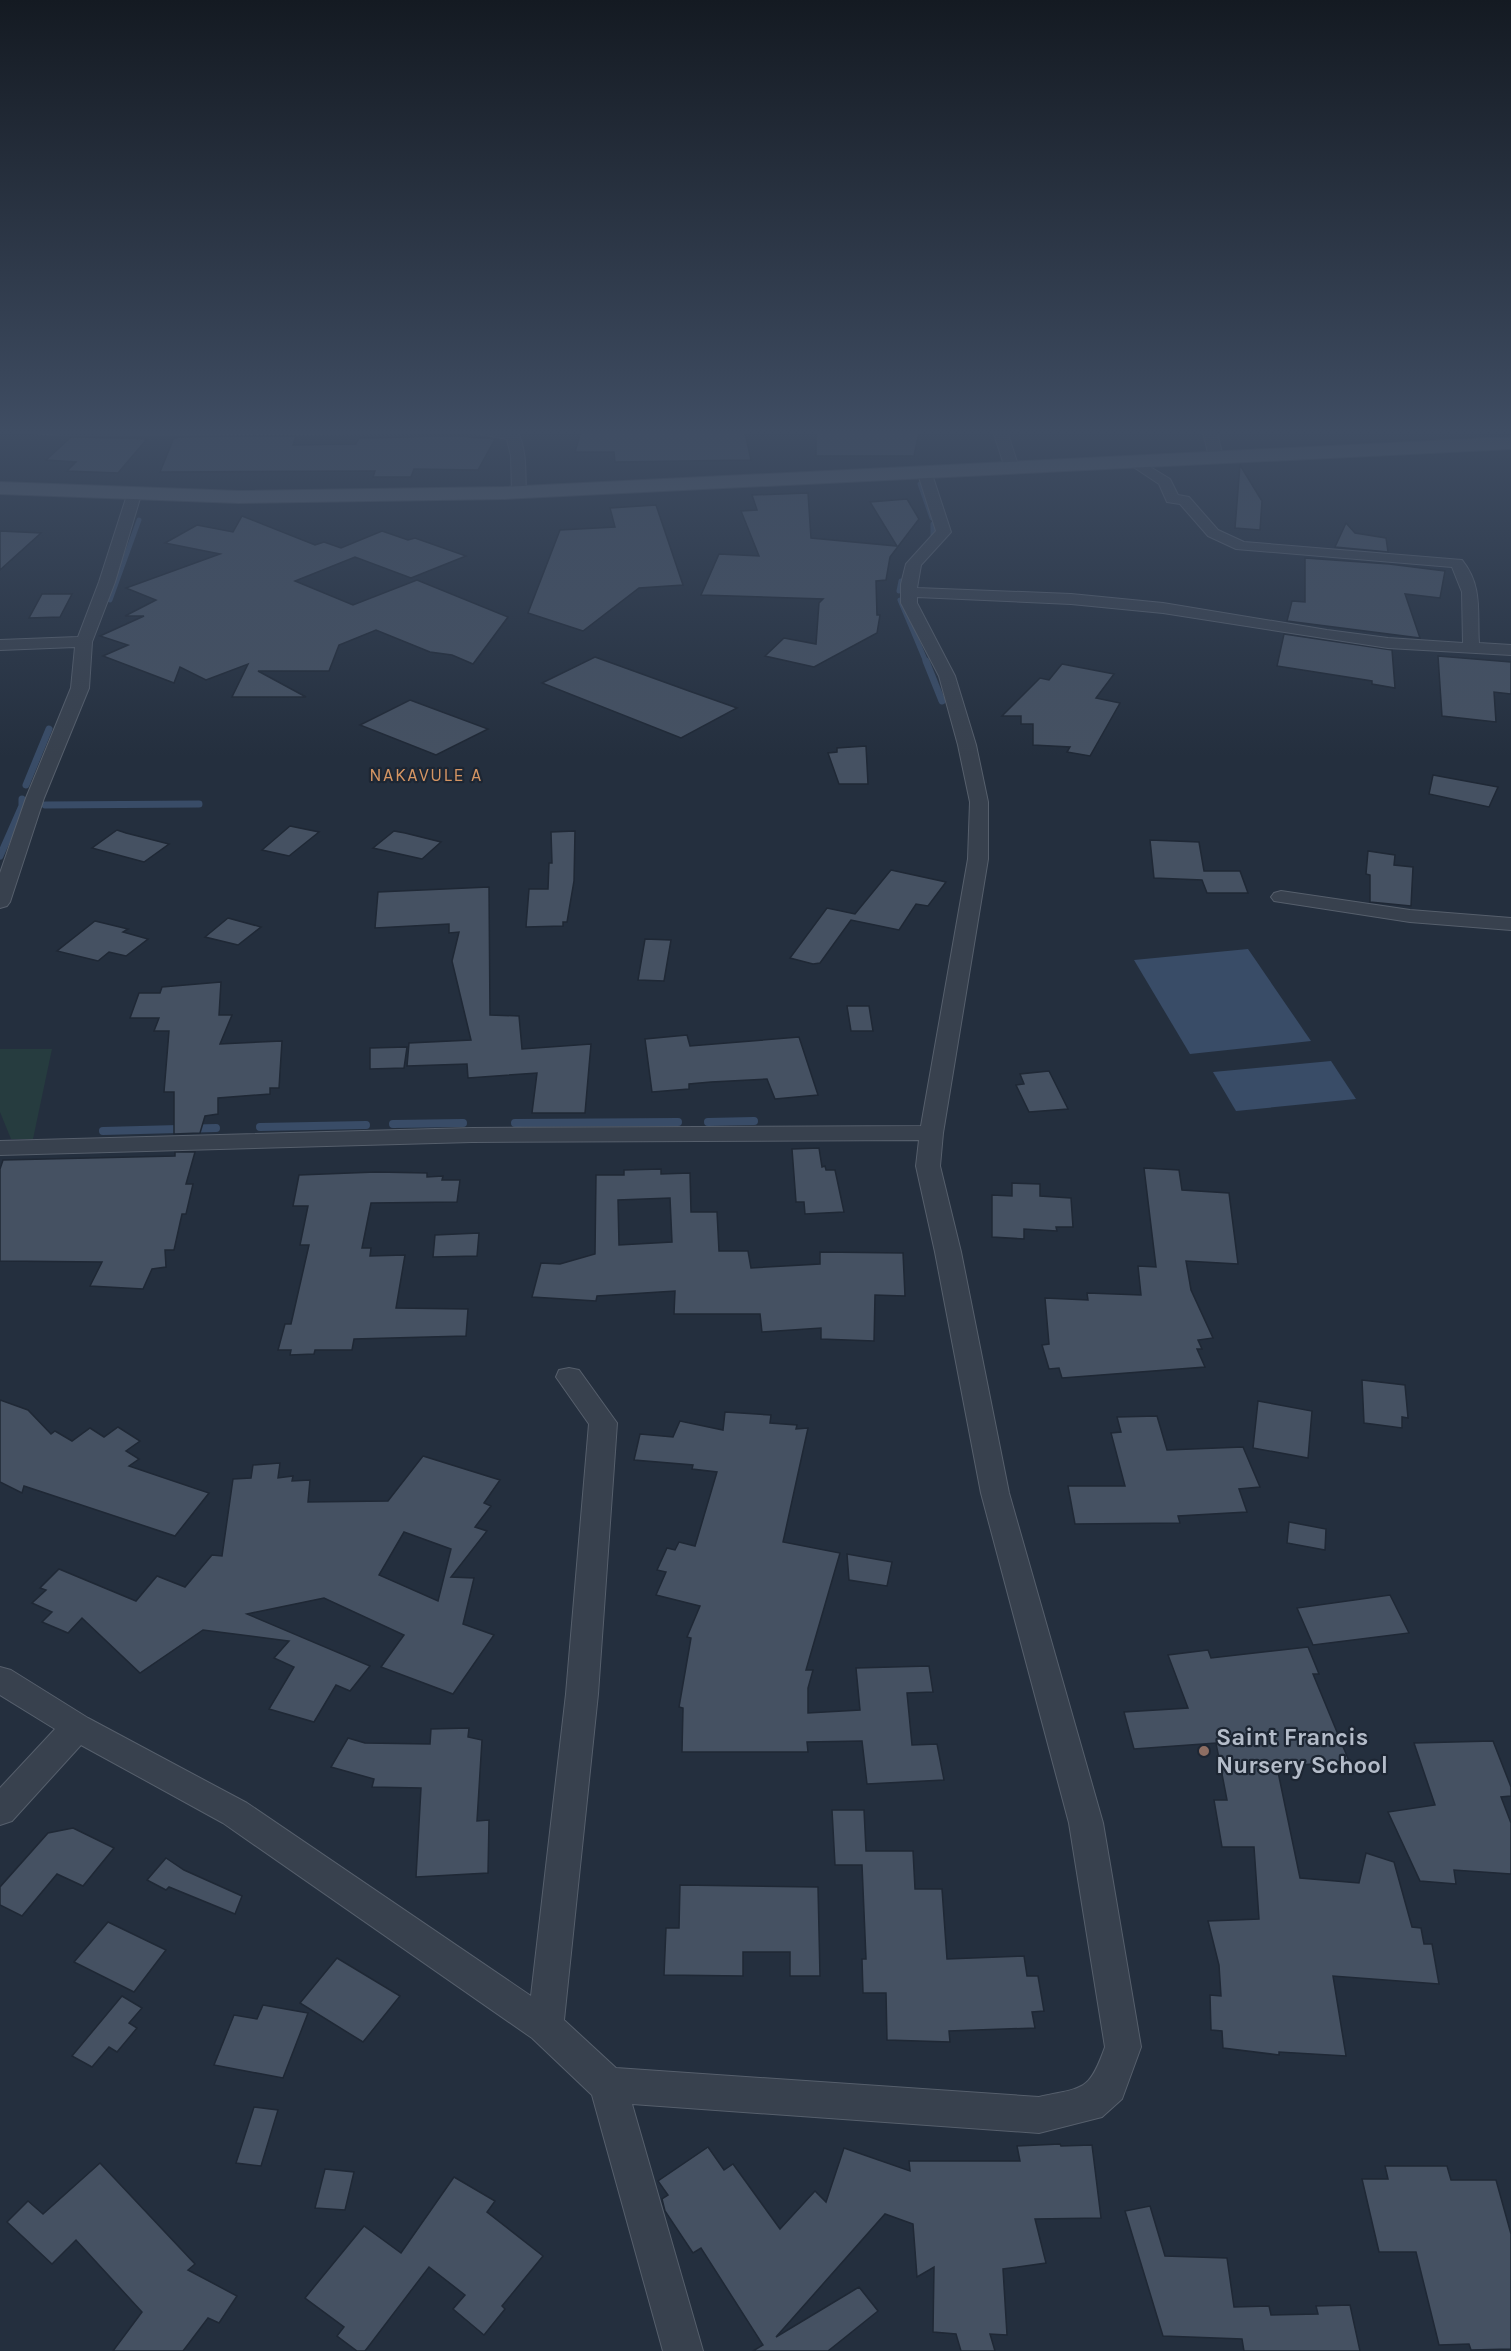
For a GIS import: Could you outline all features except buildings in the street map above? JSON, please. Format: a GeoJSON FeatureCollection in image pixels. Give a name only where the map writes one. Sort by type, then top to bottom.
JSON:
{"type":"FeatureCollection","features":[{"type":"Feature","properties":{"kind":"street"},"geometry":{"type":"LineString","coordinates":[[0,902],[35,798],[80,688],[84,642],[121,538]]}},
{"type":"Feature","properties":{"kind":"street"},"geometry":{"type":"LineString","coordinates":[[608,2085],[1039,2115],[1089,2104],[1109,2087],[1123,2047],[1086,1823],[995,1493],[948,1252],[928,1166],[931,1133],[978,859],[979,802],[947,676],[909,603],[909,584],[914,564],[939,538]]}},
{"type":"Feature","properties":{"kind":"street"},"geometry":{"type":"LineString","coordinates":[[1223,538],[1241,546],[1457,564],[1467,573],[1471,588],[1471,648]]}},
{"type":"Feature","properties":{"kind":"street"},"geometry":{"type":"LineString","coordinates":[[910,592],[1071,599],[1163,608],[1327,635],[1511,650]]}},
{"type":"Feature","properties":{"kind":"street"},"geometry":{"type":"LineString","coordinates":[[0,645],[84,642]]}},
{"type":"Feature","properties":{"kind":"street"},"geometry":{"type":"LineString","coordinates":[[1281,897],[1410,916],[1511,924]]}},
{"type":"Feature","properties":{"kind":"street"},"geometry":{"type":"LineString","coordinates":[[0,1148],[461,1135],[931,1133]]}},
{"type":"Feature","properties":{"kind":"street"},"geometry":{"type":"LineString","coordinates":[[545,2026],[582,1694],[603,1423],[569,1377]]}},
{"type":"Feature","properties":{"kind":"street"},"geometry":{"type":"LineString","coordinates":[[0,1679],[77,1727],[235,1813],[545,2026],[608,2085],[683,2351]]}},
{"type":"Feature","properties":{"kind":"street"},"geometry":{"type":"LineString","coordinates":[[0,1811],[77,1727]]}},
{"type":"Feature","properties":{"kind":"green space"},"geometry":{"type":"Polygon","coordinates":[[[0,1049],[52,1049],[33,1139],[11,1139],[0,1112],[0,1049]]]}},
{"type":"Feature","properties":{"kind":"water"},"geometry":{"type":"Polygon","coordinates":[[[1248,949],[1311,1041],[1190,1054],[1134,960],[1248,949]]]}},
{"type":"Feature","properties":{"kind":"water"},"geometry":{"type":"Polygon","coordinates":[[[1331,1061],[1356,1099],[1236,1111],[1213,1072],[1331,1061]]]}},
{"type":"Feature","properties":{"kind":"waterway"},"geometry":{"type":"LineString","coordinates":[[110,600],[133,538]]}},
{"type":"Feature","properties":{"kind":"waterway"},"geometry":{"type":"LineString","coordinates":[[899,591],[901,581]]}},
{"type":"Feature","properties":{"kind":"waterway"},"geometry":{"type":"LineString","coordinates":[[900,600],[926,662]]}},
{"type":"Feature","properties":{"kind":"waterway"},"geometry":{"type":"LineString","coordinates":[[926,661],[942,701]]}},
{"type":"Feature","properties":{"kind":"waterway"},"geometry":{"type":"LineString","coordinates":[[26,785],[49,729]]}},
{"type":"Feature","properties":{"kind":"waterway"},"geometry":{"type":"LineString","coordinates":[[0,856],[22,806],[22,799]]}},
{"type":"Feature","properties":{"kind":"waterway"},"geometry":{"type":"LineString","coordinates":[[45,805],[199,804]]}},
{"type":"Feature","properties":{"kind":"waterway"},"geometry":{"type":"LineString","coordinates":[[708,1122],[754,1121]]}},
{"type":"Feature","properties":{"kind":"waterway"},"geometry":{"type":"LineString","coordinates":[[515,1123],[678,1122]]}},
{"type":"Feature","properties":{"kind":"waterway"},"geometry":{"type":"LineString","coordinates":[[393,1124],[463,1123]]}},
{"type":"Feature","properties":{"kind":"waterway"},"geometry":{"type":"LineString","coordinates":[[260,1127],[366,1125]]}},
{"type":"Feature","properties":{"kind":"waterway"},"geometry":{"type":"LineString","coordinates":[[103,1131],[216,1128]]}},
{"type":"Feature","properties":{"kind":"place","name":"Saint Francis Nursery School"},"geometry":{"type":"Point","coordinates":[1204,1751]}},
{"type":"Feature","properties":{"kind":"district","name":"NAKAVULE A"},"geometry":{"type":"Point","coordinates":[426,775]}}]}
